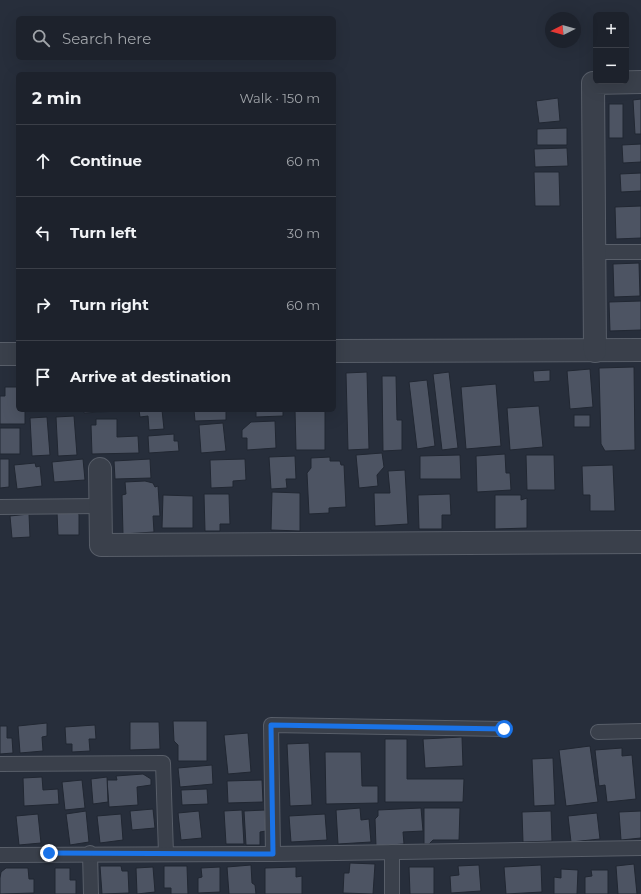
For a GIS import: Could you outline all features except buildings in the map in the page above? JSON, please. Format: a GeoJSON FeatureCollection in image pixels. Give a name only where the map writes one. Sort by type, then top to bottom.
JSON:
{"type":"FeatureCollection","features":[{"type":"Feature","properties":{"kind":"street"},"geometry":{"type":"LineString","coordinates":[[596,351],[594,252],[594,83],[641,82]]}},
{"type":"Feature","properties":{"kind":"street"},"geometry":{"type":"LineString","coordinates":[[336,351],[641,350]]}},
{"type":"Feature","properties":{"kind":"street"},"geometry":{"type":"LineString","coordinates":[[0,354],[16,354]]}},
{"type":"Feature","properties":{"kind":"street"},"geometry":{"type":"LineString","coordinates":[[100,469],[101,545],[641,542]]}},
{"type":"Feature","properties":{"kind":"lane"},"geometry":{"type":"LineString","coordinates":[[594,252],[641,252]]}},
{"type":"Feature","properties":{"kind":"lane"},"geometry":{"type":"LineString","coordinates":[[0,507],[100,506]]}},
{"type":"Feature","properties":{"kind":"lane"},"geometry":{"type":"LineString","coordinates":[[273,854],[271,725],[504,729]]}},
{"type":"Feature","properties":{"kind":"lane"},"geometry":{"type":"LineString","coordinates":[[598,732],[641,731]]}},
{"type":"Feature","properties":{"kind":"lane"},"geometry":{"type":"LineString","coordinates":[[0,764],[163,763],[166,854]]}},
{"type":"Feature","properties":{"kind":"lane"},"geometry":{"type":"LineString","coordinates":[[0,855],[273,854],[641,848]]}},
{"type":"Feature","properties":{"kind":"lane"},"geometry":{"type":"LineString","coordinates":[[392,852],[392,894]]}},
{"type":"Feature","properties":{"kind":"lane"},"geometry":{"type":"LineString","coordinates":[[90,854],[91,894]]}},
{"type":"Feature","properties":{"kind":"route"},"geometry":{"type":"LineString","coordinates":[[49,853],[273,854],[271,725],[504,729]]}}]}
